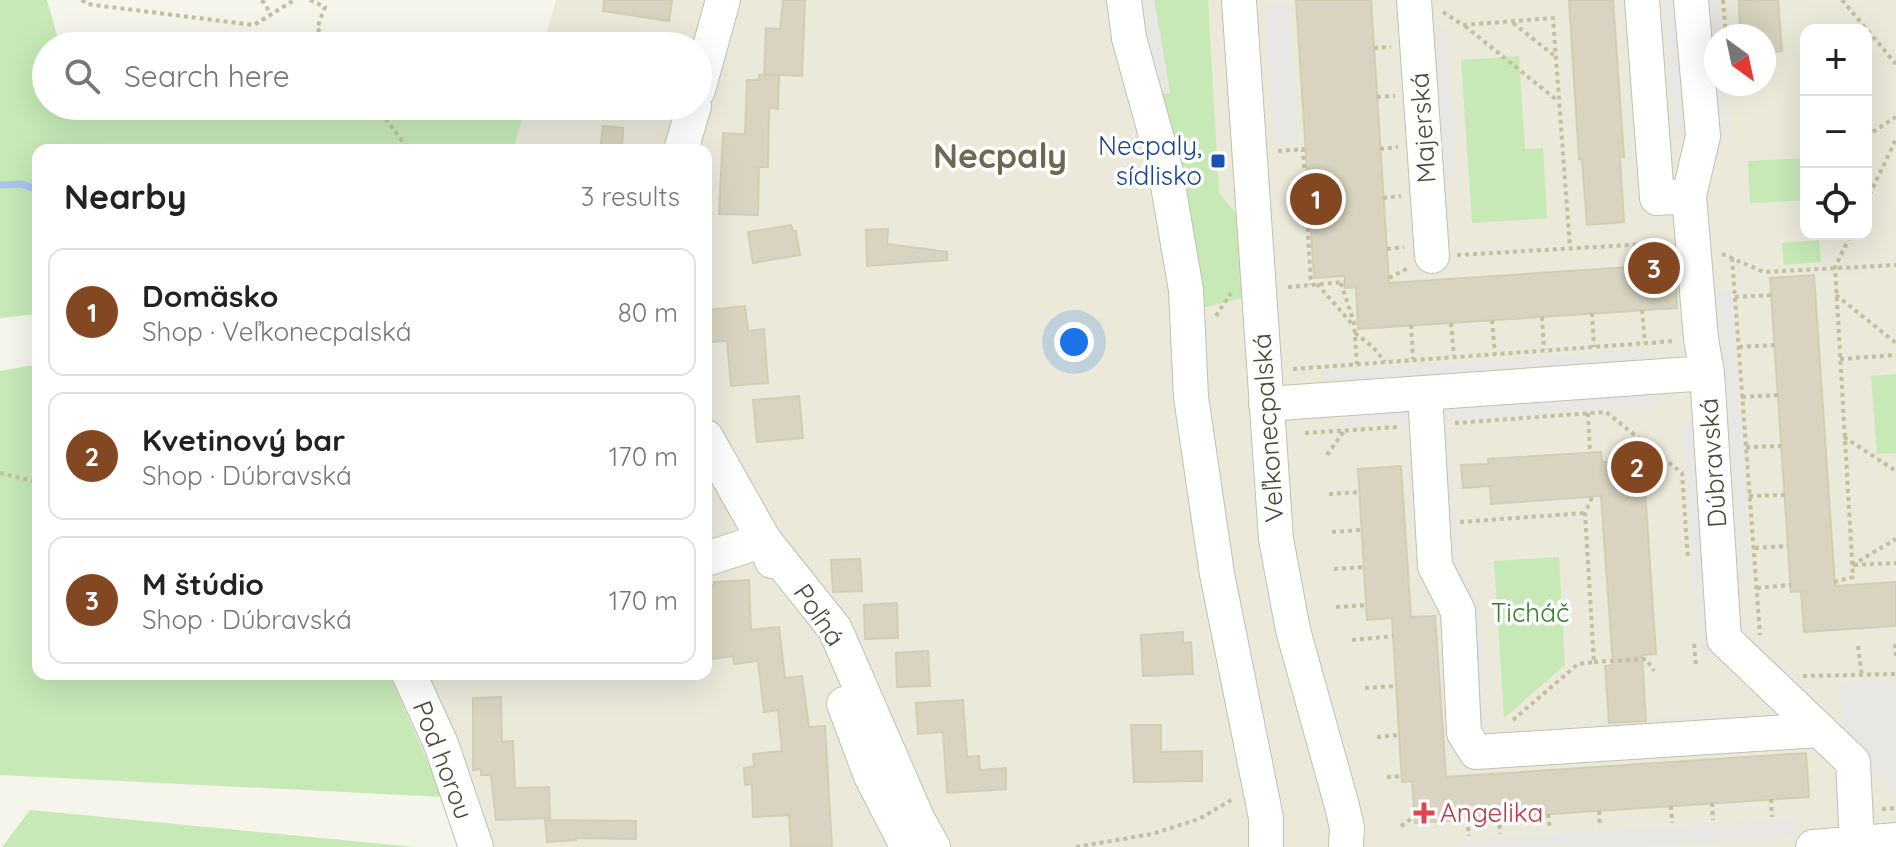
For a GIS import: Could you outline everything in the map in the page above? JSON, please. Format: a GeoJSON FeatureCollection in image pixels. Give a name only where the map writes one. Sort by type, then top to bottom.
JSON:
{"type":"FeatureCollection","features":[{"type":"Feature","properties":{"kind":"street"},"geometry":{"type":"LineString","coordinates":[[712,40],[723,0]]}},
{"type":"Feature","properties":{"kind":"street"},"geometry":{"type":"LineString","coordinates":[[1124,0],[1129,38],[1165,168],[1186,290],[1191,397],[1217,574],[1266,818],[1266,847]]}},
{"type":"Feature","properties":{"kind":"street","name":"Veľkonecpalská"},"geometry":{"type":"LineString","coordinates":[[1239,0],[1276,539],[1293,630],[1342,806],[1347,828],[1346,847]]}},
{"type":"Feature","properties":{"kind":"street"},"geometry":{"type":"LineString","coordinates":[[1642,0],[1657,198],[1689,196]]}},
{"type":"Feature","properties":{"kind":"street"},"geometry":{"type":"LineString","coordinates":[[1691,0],[1703,136],[1689,196],[1701,339],[1707,373]]}},
{"type":"Feature","properties":{"kind":"street","name":"Majerská"},"geometry":{"type":"LineString","coordinates":[[1418,252],[1425,4]]}},
{"type":"Feature","properties":{"kind":"street"},"geometry":{"type":"LineString","coordinates":[[683,144],[690,120]]}},
{"type":"Feature","properties":{"kind":"street","name":"Dúbravská"},"geometry":{"type":"LineString","coordinates":[[1266,404],[1426,409],[1707,373],[1724,639],[1853,762],[1857,844]]}},
{"type":"Feature","properties":{"kind":"street"},"geometry":{"type":"LineString","coordinates":[[1426,409],[1435,566],[1458,611],[1464,733],[1476,752],[1820,730]]}},
{"type":"Feature","properties":{"kind":"street","name":"Poľná"},"geometry":{"type":"LineString","coordinates":[[712,448],[764,540],[835,629],[918,820],[933,847]]}},
{"type":"Feature","properties":{"kind":"street"},"geometry":{"type":"LineString","coordinates":[[712,557],[764,540],[777,574],[828,659],[871,776],[908,847]]}},
{"type":"Feature","properties":{"kind":"street","name":"Pod horou"},"geometry":{"type":"LineString","coordinates":[[412,680],[441,744],[476,847]]}},
{"type":"Feature","properties":{"kind":"street"},"geometry":{"type":"LineString","coordinates":[[1813,847],[1896,840]]}},
{"type":"Feature","properties":{"kind":"path"},"geometry":{"type":"LineString","coordinates":[[82,0],[87,4],[254,25],[294,0]]}},
{"type":"Feature","properties":{"kind":"path"},"geometry":{"type":"LineString","coordinates":[[262,0],[271,14]]}},
{"type":"Feature","properties":{"kind":"path"},"geometry":{"type":"LineString","coordinates":[[310,0],[325,7],[317,28],[320,32]]}},
{"type":"Feature","properties":{"kind":"path"},"geometry":{"type":"LineString","coordinates":[[1723,0],[1725,24]]}},
{"type":"Feature","properties":{"kind":"path"},"geometry":{"type":"LineString","coordinates":[[1842,0],[1896,64]]}},
{"type":"Feature","properties":{"kind":"path"},"geometry":{"type":"LineString","coordinates":[[1425,4],[1463,25],[1559,102]]}},
{"type":"Feature","properties":{"kind":"path"},"geometry":{"type":"LineString","coordinates":[[1463,25],[1553,18],[1570,248]]}},
{"type":"Feature","properties":{"kind":"path"},"geometry":{"type":"LineString","coordinates":[[1511,21],[1556,57]]}},
{"type":"Feature","properties":{"kind":"path"},"geometry":{"type":"LineString","coordinates":[[1374,48],[1391,47]]}},
{"type":"Feature","properties":{"kind":"path"},"geometry":{"type":"LineString","coordinates":[[1377,97],[1394,96]]}},
{"type":"Feature","properties":{"kind":"path"},"geometry":{"type":"LineString","coordinates":[[1872,132],[1896,117]]}},
{"type":"Feature","properties":{"kind":"path"},"geometry":{"type":"LineString","coordinates":[[386,120],[404,144]]}},
{"type":"Feature","properties":{"kind":"path"},"geometry":{"type":"LineString","coordinates":[[1872,189],[1896,139]]}},
{"type":"Feature","properties":{"kind":"path"},"geometry":{"type":"LineString","coordinates":[[1380,149],[1397,147]]}},
{"type":"Feature","properties":{"kind":"path"},"geometry":{"type":"LineString","coordinates":[[1278,151],[1303,149],[1314,285],[1354,327]]}},
{"type":"Feature","properties":{"kind":"path"},"geometry":{"type":"LineString","coordinates":[[1383,198],[1401,196]]}},
{"type":"Feature","properties":{"kind":"path"},"geometry":{"type":"LineString","coordinates":[[1834,582],[1853,577],[1835,267],[1848,240]]}},
{"type":"Feature","properties":{"kind":"path"},"geometry":{"type":"LineString","coordinates":[[1387,249],[1418,252],[1693,242],[1764,272],[1896,265]]}},
{"type":"Feature","properties":{"kind":"path"},"geometry":{"type":"LineString","coordinates":[[1732,258],[1763,676],[1862,677],[1896,674]]}},
{"type":"Feature","properties":{"kind":"path"},"geometry":{"type":"LineString","coordinates":[[1259,289],[1343,282],[1354,327],[1357,364]]}},
{"type":"Feature","properties":{"kind":"path"},"geometry":{"type":"LineString","coordinates":[[1735,297],[1771,295]]}},
{"type":"Feature","properties":{"kind":"path"},"geometry":{"type":"LineString","coordinates":[[1836,295],[1896,343]]}},
{"type":"Feature","properties":{"kind":"path"},"geometry":{"type":"LineString","coordinates":[[1642,310],[1645,343]]}},
{"type":"Feature","properties":{"kind":"path"},"geometry":{"type":"LineString","coordinates":[[1592,313],[1594,347]]}},
{"type":"Feature","properties":{"kind":"path"},"geometry":{"type":"LineString","coordinates":[[1542,317],[1544,350]]}},
{"type":"Feature","properties":{"kind":"path"},"geometry":{"type":"LineString","coordinates":[[1492,320],[1495,354]]}},
{"type":"Feature","properties":{"kind":"path"},"geometry":{"type":"LineString","coordinates":[[1451,323],[1454,357]]}},
{"type":"Feature","properties":{"kind":"path"},"geometry":{"type":"LineString","coordinates":[[1411,325],[1413,360]]}},
{"type":"Feature","properties":{"kind":"path"},"geometry":{"type":"LineString","coordinates":[[1355,333],[1373,347],[1385,362]]}},
{"type":"Feature","properties":{"kind":"path"},"geometry":{"type":"LineString","coordinates":[[1290,369],[1701,339]]}},
{"type":"Feature","properties":{"kind":"path"},"geometry":{"type":"LineString","coordinates":[[1739,347],[1775,345]]}},
{"type":"Feature","properties":{"kind":"path"},"geometry":{"type":"LineString","coordinates":[[1840,359],[1896,355]]}},
{"type":"Feature","properties":{"kind":"path"},"geometry":{"type":"LineString","coordinates":[[1742,397],[1778,395]]}},
{"type":"Feature","properties":{"kind":"path"},"geometry":{"type":"LineString","coordinates":[[1305,433],[1345,430],[1426,409],[1606,412],[1682,473],[1688,563]]}},
{"type":"Feature","properties":{"kind":"path"},"geometry":{"type":"LineString","coordinates":[[1588,413],[1590,452]]}},
{"type":"Feature","properties":{"kind":"path"},"geometry":{"type":"LineString","coordinates":[[1327,455],[1345,430]]}},
{"type":"Feature","properties":{"kind":"path"},"geometry":{"type":"LineString","coordinates":[[1844,437],[1896,471]]}},
{"type":"Feature","properties":{"kind":"path"},"geometry":{"type":"LineString","coordinates":[[1746,447],[1781,446]]}},
{"type":"Feature","properties":{"kind":"path"},"geometry":{"type":"LineString","coordinates":[[0,473],[32,481]]}},
{"type":"Feature","properties":{"kind":"path"},"geometry":{"type":"LineString","coordinates":[[1329,494],[1359,492]]}},
{"type":"Feature","properties":{"kind":"path"},"geometry":{"type":"LineString","coordinates":[[1749,496],[1785,495]]}},
{"type":"Feature","properties":{"kind":"path"},"geometry":{"type":"LineString","coordinates":[[1592,497],[1585,513],[1594,662]]}},
{"type":"Feature","properties":{"kind":"path"},"geometry":{"type":"LineString","coordinates":[[1433,524],[1585,513]]}},
{"type":"Feature","properties":{"kind":"path"},"geometry":{"type":"LineString","coordinates":[[1332,532],[1361,530]]}},
{"type":"Feature","properties":{"kind":"path"},"geometry":{"type":"LineString","coordinates":[[1852,565],[1896,539]]}},
{"type":"Feature","properties":{"kind":"path"},"geometry":{"type":"LineString","coordinates":[[1754,548],[1788,546]]}},
{"type":"Feature","properties":{"kind":"path"},"geometry":{"type":"LineString","coordinates":[[1852,565],[1896,563]]}},
{"type":"Feature","properties":{"kind":"path"},"geometry":{"type":"LineString","coordinates":[[1334,569],[1364,567]]}},
{"type":"Feature","properties":{"kind":"path"},"geometry":{"type":"LineString","coordinates":[[1757,588],[1791,585]]}},
{"type":"Feature","properties":{"kind":"path"},"geometry":{"type":"LineString","coordinates":[[1336,607],[1366,605]]}},
{"type":"Feature","properties":{"kind":"path"},"geometry":{"type":"LineString","coordinates":[[1352,640],[1393,636]]}},
{"type":"Feature","properties":{"kind":"path"},"geometry":{"type":"LineString","coordinates":[[1694,637],[1696,667]]}},
{"type":"Feature","properties":{"kind":"path"},"geometry":{"type":"LineString","coordinates":[[1895,644],[1896,657]]}},
{"type":"Feature","properties":{"kind":"path"},"geometry":{"type":"LineString","coordinates":[[1858,646],[1862,677]]}},
{"type":"Feature","properties":{"kind":"path"},"geometry":{"type":"LineString","coordinates":[[1510,723],[1578,664],[1646,659],[1654,671]]}},
{"type":"Feature","properties":{"kind":"path"},"geometry":{"type":"LineString","coordinates":[[1365,688],[1396,686]]}},
{"type":"Feature","properties":{"kind":"path"},"geometry":{"type":"LineString","coordinates":[[1377,737],[1399,735]]}},
{"type":"Feature","properties":{"kind":"path"},"geometry":{"type":"LineString","coordinates":[[1387,777],[1402,776]]}},
{"type":"Feature","properties":{"kind":"path"},"geometry":{"type":"LineString","coordinates":[[1076,847],[1152,834],[1199,819],[1260,785]]}},
{"type":"Feature","properties":{"kind":"path"},"geometry":{"type":"LineString","coordinates":[[1771,799],[1772,817]]}},
{"type":"Feature","properties":{"kind":"path"},"geometry":{"type":"LineString","coordinates":[[1712,803],[1713,820]]}},
{"type":"Feature","properties":{"kind":"path"},"geometry":{"type":"LineString","coordinates":[[1671,806],[1672,823]]}},
{"type":"Feature","properties":{"kind":"path"},"geometry":{"type":"LineString","coordinates":[[1599,811],[1600,827]]}},
{"type":"Feature","properties":{"kind":"path"},"geometry":{"type":"LineString","coordinates":[[1548,814],[1550,830]]}},
{"type":"Feature","properties":{"kind":"path"},"geometry":{"type":"LineString","coordinates":[[1401,826],[1415,816]]}},
{"type":"Feature","properties":{"kind":"path"},"geometry":{"type":"LineString","coordinates":[[1499,817],[1500,834]]}},
{"type":"Feature","properties":{"kind":"path"},"geometry":{"type":"LineString","coordinates":[[1467,819],[1469,836]]}},
{"type":"Feature","properties":{"kind":"shaded area"},"geometry":{"type":"Polygon","coordinates":[[[556,0],[1896,0],[1896,847],[465,847],[392,680],[712,680],[712,144],[515,144],[522,120],[712,120],[712,32],[547,32],[556,0]]]}},
{"type":"Feature","properties":{"kind":"shaded area"},"geometry":{"type":"Polygon","coordinates":[[[1140,0],[1154,0],[1170,93],[1156,95],[1140,0]]]}},
{"type":"Feature","properties":{"kind":"shaded area"},"geometry":{"type":"Polygon","coordinates":[[[1663,0],[1681,0],[1692,137],[1674,139],[1663,0]]]}},
{"type":"Feature","properties":{"kind":"shaded area"},"geometry":{"type":"Polygon","coordinates":[[[1701,0],[1719,0],[1721,24],[1704,24],[1704,41],[1701,0]]]}},
{"type":"Feature","properties":{"kind":"shaded area"},"geometry":{"type":"Polygon","coordinates":[[[1288,3],[1298,143],[1275,145],[1264,5],[1288,3]]]}},
{"type":"Feature","properties":{"kind":"shaded area"},"geometry":{"type":"Polygon","coordinates":[[[1446,29],[1456,177],[1437,178],[1428,30],[1446,29]]]}},
{"type":"Feature","properties":{"kind":"shaded area"},"geometry":{"type":"Polygon","coordinates":[[[1708,96],[1727,96],[1730,135],[1711,136],[1708,96]]]}},
{"type":"Feature","properties":{"kind":"shaded area"},"geometry":{"type":"Polygon","coordinates":[[[1732,291],[1751,583],[1733,584],[1714,292],[1732,291]]]}},
{"type":"Feature","properties":{"kind":"shaded area"},"geometry":{"type":"Polygon","coordinates":[[[1648,349],[1650,367],[1325,389],[1324,371],[1648,349]]]}},
{"type":"Feature","properties":{"kind":"shaded area"},"geometry":{"type":"Polygon","coordinates":[[[1661,388],[1662,406],[1433,421],[1432,404],[1661,388]]]}},
{"type":"Feature","properties":{"kind":"shaded area"},"geometry":{"type":"Polygon","coordinates":[[[1417,405],[1418,422],[1342,427],[1341,410],[1417,405]]]}},
{"type":"Feature","properties":{"kind":"shaded area"},"geometry":{"type":"Polygon","coordinates":[[[1699,422],[1716,653],[1699,654],[1682,423],[1699,422]]]}},
{"type":"Feature","properties":{"kind":"shaded area"},"geometry":{"type":"Polygon","coordinates":[[[1451,437],[1459,562],[1480,606],[1488,726],[1472,727],[1443,562],[1435,439],[1451,437]]]}},
{"type":"Feature","properties":{"kind":"shaded area"},"geometry":{"type":"Polygon","coordinates":[[[1896,679],[1896,792],[1889,793],[1886,775],[1845,778],[1839,683],[1896,679]]]}},
{"type":"Feature","properties":{"kind":"shaded area"},"geometry":{"type":"Polygon","coordinates":[[[1756,712],[1757,729],[1599,739],[1598,722],[1756,712]]]}},
{"type":"Feature","properties":{"kind":"shaded area"},"geometry":{"type":"Polygon","coordinates":[[[1797,819],[1798,837],[1633,847],[1465,847],[1464,840],[1797,819]]]}},
{"type":"Feature","properties":{"kind":"green space"},"geometry":{"type":"Polygon","coordinates":[[[0,0],[47,0],[56,32],[32,32],[32,120],[522,120],[515,144],[32,144],[32,315],[0,318],[0,0]]]}},
{"type":"Feature","properties":{"kind":"green space"},"geometry":{"type":"Polygon","coordinates":[[[1154,0],[1208,0],[1219,193],[1237,215],[1246,297],[1198,309],[1156,95],[1170,92],[1154,0]]]}},
{"type":"Feature","properties":{"kind":"green space"},"geometry":{"type":"Polygon","coordinates":[[[1519,56],[1525,149],[1543,148],[1547,218],[1472,223],[1461,60],[1519,56]]]}},
{"type":"Feature","properties":{"kind":"green space"},"geometry":{"type":"Polygon","coordinates":[[[1800,158],[1800,200],[1750,203],[1748,161],[1800,158]]]}},
{"type":"Feature","properties":{"kind":"green space"},"geometry":{"type":"Polygon","coordinates":[[[1819,240],[1821,262],[1784,265],[1782,243],[1819,240]]]}},
{"type":"Feature","properties":{"kind":"green space"},"geometry":{"type":"Polygon","coordinates":[[[32,365],[32,680],[392,680],[443,797],[0,775],[0,371],[32,365]]]}},
{"type":"Feature","properties":{"kind":"green space"},"geometry":{"type":"Polygon","coordinates":[[[1896,374],[1896,453],[1877,454],[1871,376],[1896,374]]]}},
{"type":"Feature","properties":{"kind":"green space","name":"Ticháč"},"geometry":{"type":"Polygon","coordinates":[[[1559,557],[1565,665],[1504,718],[1494,561],[1559,557]]]}},
{"type":"Feature","properties":{"kind":"green space"},"geometry":{"type":"Polygon","coordinates":[[[30,810],[415,847],[2,847],[30,810]]]}},
{"type":"Feature","properties":{"kind":"building"},"geometry":{"type":"Polygon","coordinates":[[[604,0],[672,0],[669,21],[603,11],[604,0]]]}},
{"type":"Feature","properties":{"kind":"building"},"geometry":{"type":"Polygon","coordinates":[[[783,0],[805,0],[802,76],[764,74],[766,28],[780,29],[783,0]]]}},
{"type":"Feature","properties":{"kind":"building"},"geometry":{"type":"Polygon","coordinates":[[[1296,0],[1371,0],[1389,283],[1675,264],[1677,308],[1358,329],[1356,287],[1345,288],[1345,276],[1314,278],[1296,0]]]}},
{"type":"Feature","properties":{"kind":"building"},"geometry":{"type":"Polygon","coordinates":[[[1569,0],[1613,0],[1624,157],[1620,157],[1624,222],[1587,225],[1582,159],[1579,159],[1569,0]]]}},
{"type":"Feature","properties":{"kind":"building"},"geometry":{"type":"Polygon","coordinates":[[[1739,0],[1778,0],[1782,51],[1776,52],[1776,24],[1740,24],[1739,0]]]}},
{"type":"Feature","properties":{"kind":"building"},"geometry":{"type":"Polygon","coordinates":[[[759,75],[779,76],[778,109],[769,108],[768,167],[759,167],[758,215],[719,214],[723,133],[745,134],[747,80],[759,80],[759,75]]]}},
{"type":"Feature","properties":{"kind":"building"},"geometry":{"type":"Polygon","coordinates":[[[603,126],[623,128],[622,144],[601,144],[603,126]]]}},
{"type":"Feature","properties":{"kind":"building"},"geometry":{"type":"Polygon","coordinates":[[[791,225],[796,231],[800,255],[753,263],[748,232],[791,225]]]}},
{"type":"Feature","properties":{"kind":"building"},"geometry":{"type":"Polygon","coordinates":[[[888,229],[887,244],[947,252],[947,260],[867,266],[866,230],[888,229]]]}},
{"type":"Feature","properties":{"kind":"building"},"geometry":{"type":"Polygon","coordinates":[[[1814,275],[1835,586],[1896,582],[1896,626],[1804,632],[1801,591],[1791,592],[1770,278],[1814,275]]]}},
{"type":"Feature","properties":{"kind":"building"},"geometry":{"type":"Polygon","coordinates":[[[745,306],[748,331],[764,329],[768,383],[731,386],[727,341],[712,342],[712,309],[745,306]]]}},
{"type":"Feature","properties":{"kind":"building"},"geometry":{"type":"Polygon","coordinates":[[[799,396],[803,438],[757,442],[753,400],[799,396]]]}},
{"type":"Feature","properties":{"kind":"building"},"geometry":{"type":"Polygon","coordinates":[[[1601,452],[1602,462],[1643,460],[1656,654],[1642,655],[1646,721],[1609,723],[1605,666],[1613,665],[1601,496],[1491,504],[1490,486],[1463,488],[1461,465],[1488,464],[1488,459],[1601,452]]]}},
{"type":"Feature","properties":{"kind":"building"},"geometry":{"type":"Polygon","coordinates":[[[1401,466],[1411,617],[1435,616],[1446,777],[1806,753],[1809,797],[1415,823],[1412,781],[1402,782],[1392,618],[1367,620],[1358,469],[1401,466]]]}},
{"type":"Feature","properties":{"kind":"building"},"geometry":{"type":"Polygon","coordinates":[[[860,559],[862,591],[833,592],[831,560],[860,559]]]}},
{"type":"Feature","properties":{"kind":"building"},"geometry":{"type":"Polygon","coordinates":[[[749,580],[751,630],[779,627],[785,678],[802,676],[809,727],[825,726],[832,847],[791,847],[789,815],[753,817],[752,784],[745,785],[744,768],[754,766],[753,754],[782,751],[778,710],[764,712],[758,661],[734,664],[733,656],[712,659],[714,582],[749,580]]]}},
{"type":"Feature","properties":{"kind":"building"},"geometry":{"type":"Polygon","coordinates":[[[897,603],[898,638],[865,639],[864,605],[897,603]]]}},
{"type":"Feature","properties":{"kind":"building"},"geometry":{"type":"Polygon","coordinates":[[[1183,632],[1183,643],[1191,642],[1193,674],[1143,676],[1141,635],[1183,632]]]}},
{"type":"Feature","properties":{"kind":"building"},"geometry":{"type":"Polygon","coordinates":[[[928,651],[930,686],[897,687],[896,653],[928,651]]]}},
{"type":"Feature","properties":{"kind":"building"},"geometry":{"type":"Polygon","coordinates":[[[501,697],[502,742],[513,741],[515,788],[549,787],[550,818],[496,820],[491,775],[481,775],[481,769],[473,770],[473,698],[501,697]]]}},
{"type":"Feature","properties":{"kind":"building"},"geometry":{"type":"Polygon","coordinates":[[[963,700],[967,757],[979,756],[980,770],[1006,768],[1006,789],[947,793],[943,732],[918,734],[916,703],[963,700]]]}},
{"type":"Feature","properties":{"kind":"building"},"geometry":{"type":"Polygon","coordinates":[[[1131,725],[1161,725],[1161,752],[1202,751],[1202,781],[1134,782],[1131,725]]]}},
{"type":"Feature","properties":{"kind":"building"},"geometry":{"type":"Polygon","coordinates":[[[545,820],[636,821],[636,839],[576,838],[547,842],[545,820]]]}},
{"type":"Feature","properties":{"kind":"waterway"},"geometry":{"type":"LineString","coordinates":[[0,185],[21,184],[32,188]]}},
{"type":"Feature","properties":{"kind":"place","name":"Necpaly, sídlisko"},"geometry":{"type":"Point","coordinates":[1218,161]}},
{"type":"Feature","properties":{"kind":"place","name":"Domäsko"},"geometry":{"type":"Point","coordinates":[1316,199]}},
{"type":"Feature","properties":{"kind":"place","name":"M štúdio"},"geometry":{"type":"Point","coordinates":[1654,268]}},
{"type":"Feature","properties":{"kind":"place","name":"Kvetinový bar"},"geometry":{"type":"Point","coordinates":[1637,467]}},
{"type":"Feature","properties":{"kind":"place","name":"Angelika"},"geometry":{"type":"Point","coordinates":[1424,813]}},
{"type":"Feature","properties":{"kind":"district","name":"Necpaly"},"geometry":{"type":"Point","coordinates":[1000,156]}}]}
